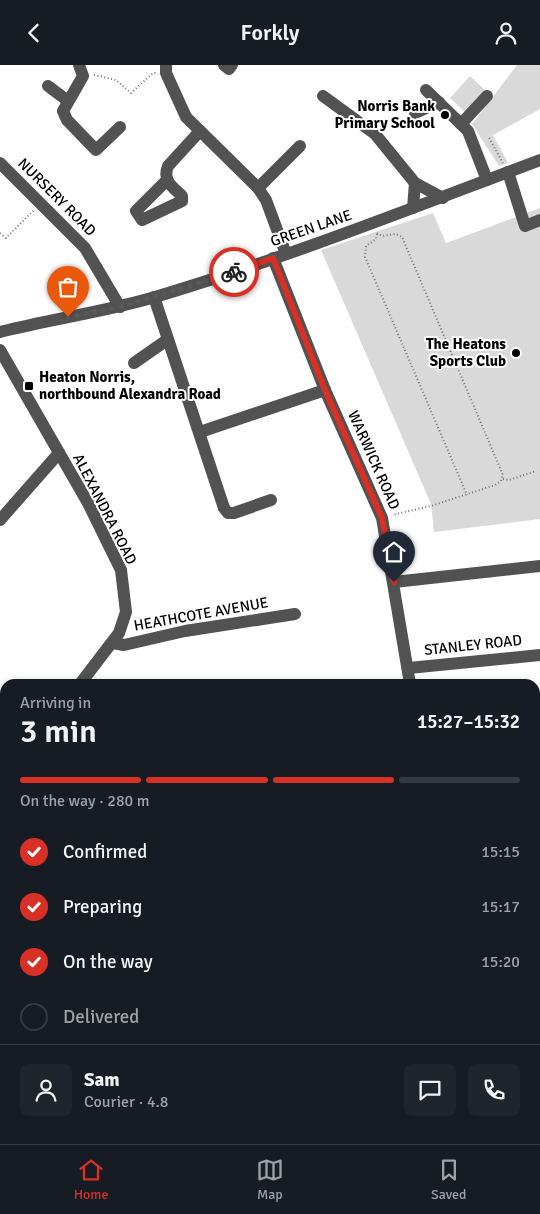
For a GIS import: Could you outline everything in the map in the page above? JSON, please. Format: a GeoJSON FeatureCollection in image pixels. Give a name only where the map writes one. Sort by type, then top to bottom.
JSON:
{"type":"FeatureCollection","features":[{"type":"Feature","properties":{"kind":"street"},"geometry":{"type":"LineString","coordinates":[[224,65],[229,69],[232,65]]}},
{"type":"Feature","properties":{"kind":"street"},"geometry":{"type":"LineString","coordinates":[[81,69],[63,111],[65,117],[96,150],[120,127]]}},
{"type":"Feature","properties":{"kind":"street"},"geometry":{"type":"LineString","coordinates":[[166,69],[186,117],[258,188],[266,200],[286,254]]}},
{"type":"Feature","properties":{"kind":"street"},"geometry":{"type":"LineString","coordinates":[[48,86],[68,101]]}},
{"type":"Feature","properties":{"kind":"street"},"geometry":{"type":"LineString","coordinates":[[426,90],[471,136],[487,180]]}},
{"type":"Feature","properties":{"kind":"street"},"geometry":{"type":"LineString","coordinates":[[323,96],[375,134],[415,183],[443,198]]}},
{"type":"Feature","properties":{"kind":"street"},"geometry":{"type":"LineString","coordinates":[[461,124],[487,96]]}},
{"type":"Feature","properties":{"kind":"street"},"geometry":{"type":"LineString","coordinates":[[415,113],[439,103]]}},
{"type":"Feature","properties":{"kind":"street"},"geometry":{"type":"LineString","coordinates":[[166,180],[165,173],[168,167],[200,131]]}},
{"type":"Feature","properties":{"kind":"street"},"geometry":{"type":"LineString","coordinates":[[258,188],[300,146]]}},
{"type":"Feature","properties":{"kind":"street","name":"GREEN LANE"},"geometry":{"type":"LineString","coordinates":[[0,332],[120,307],[286,254],[375,229],[413,209],[540,160]]}},
{"type":"Feature","properties":{"kind":"street","name":"NURSERY ROAD"},"geometry":{"type":"LineString","coordinates":[[0,163],[85,248],[120,307]]}},
{"type":"Feature","properties":{"kind":"street"},"geometry":{"type":"LineString","coordinates":[[508,172],[525,226],[540,221]]}},
{"type":"Feature","properties":{"kind":"street"},"geometry":{"type":"LineString","coordinates":[[413,209],[415,183]]}},
{"type":"Feature","properties":{"kind":"street","name":"WARWICK ROAD"},"geometry":{"type":"LineString","coordinates":[[273,258],[325,390],[382,518],[410,679]]}},
{"type":"Feature","properties":{"kind":"street"},"geometry":{"type":"LineString","coordinates":[[154,297],[224,508],[228,513],[234,513],[271,500]]}},
{"type":"Feature","properties":{"kind":"street"},"geometry":{"type":"LineString","coordinates":[[134,363],[167,339]]}},
{"type":"Feature","properties":{"kind":"street","name":"ALEXANDRA ROAD"},"geometry":{"type":"LineString","coordinates":[[0,350],[88,503],[121,571],[126,612],[113,643],[84,679]]}},
{"type":"Feature","properties":{"kind":"street"},"geometry":{"type":"LineString","coordinates":[[200,432],[325,390]]}},
{"type":"Feature","properties":{"kind":"street"},"geometry":{"type":"LineString","coordinates":[[0,520],[59,453]]}},
{"type":"Feature","properties":{"kind":"street"},"geometry":{"type":"LineString","coordinates":[[394,582],[540,566]]}},
{"type":"Feature","properties":{"kind":"street","name":"HEATHCOTE AVENUE"},"geometry":{"type":"LineString","coordinates":[[113,643],[124,645],[185,631],[295,614]]}},
{"type":"Feature","properties":{"kind":"street","name":"STANLEY ROAD"},"geometry":{"type":"LineString","coordinates":[[409,668],[540,655]]}},
{"type":"Feature","properties":{"kind":"path"},"geometry":{"type":"LineString","coordinates":[[81,69],[116,80],[131,93],[153,73],[166,69]]}},
{"type":"Feature","properties":{"kind":"path"},"geometry":{"type":"LineString","coordinates":[[489,138],[508,172]]}},
{"type":"Feature","properties":{"kind":"path"},"geometry":{"type":"LineString","coordinates":[[0,233],[6,238],[41,203]]}},
{"type":"Feature","properties":{"kind":"path"},"geometry":{"type":"LineString","coordinates":[[466,495],[365,257],[366,246],[376,239],[375,229],[402,237],[501,470],[503,479]]}},
{"type":"Feature","properties":{"kind":"path"},"geometry":{"type":"LineString","coordinates":[[382,518],[466,495],[495,485],[503,479],[509,480],[536,471]]}},
{"type":"Feature","properties":{"kind":"shaded area"},"geometry":{"type":"Polygon","coordinates":[[[517,65],[540,65],[540,109],[493,135],[508,163],[499,166],[472,124],[517,65]]]}},
{"type":"Feature","properties":{"kind":"shaded area"},"geometry":{"type":"Polygon","coordinates":[[[470,76],[487,92],[467,114],[450,98],[470,76]]]}},
{"type":"Feature","properties":{"kind":"shaded area"},"geometry":{"type":"Polygon","coordinates":[[[540,208],[540,519],[434,532],[431,504],[321,250],[433,213],[446,243],[540,208]]]}},
{"type":"Feature","properties":{"kind":"way so far"},"geometry":{"type":"LineString","coordinates":[[68,317],[120,307],[234,272]]}},
{"type":"Feature","properties":{"kind":"place","name":"Norris Bank Primary School"},"geometry":{"type":"Point","coordinates":[445,115]}},
{"type":"Feature","properties":{"kind":"place","name":"The Heatons Sports Club"},"geometry":{"type":"Point","coordinates":[516,353]}},
{"type":"Feature","properties":{"kind":"place","name":"Heaton Norris, northbound Alexandra Road"},"geometry":{"type":"Point","coordinates":[29,386]}},
{"type":"Feature","properties":{"kind":"route"},"geometry":{"type":"LineString","coordinates":[[234,272],[273,258],[325,390],[382,518],[394,582]]}}]}
